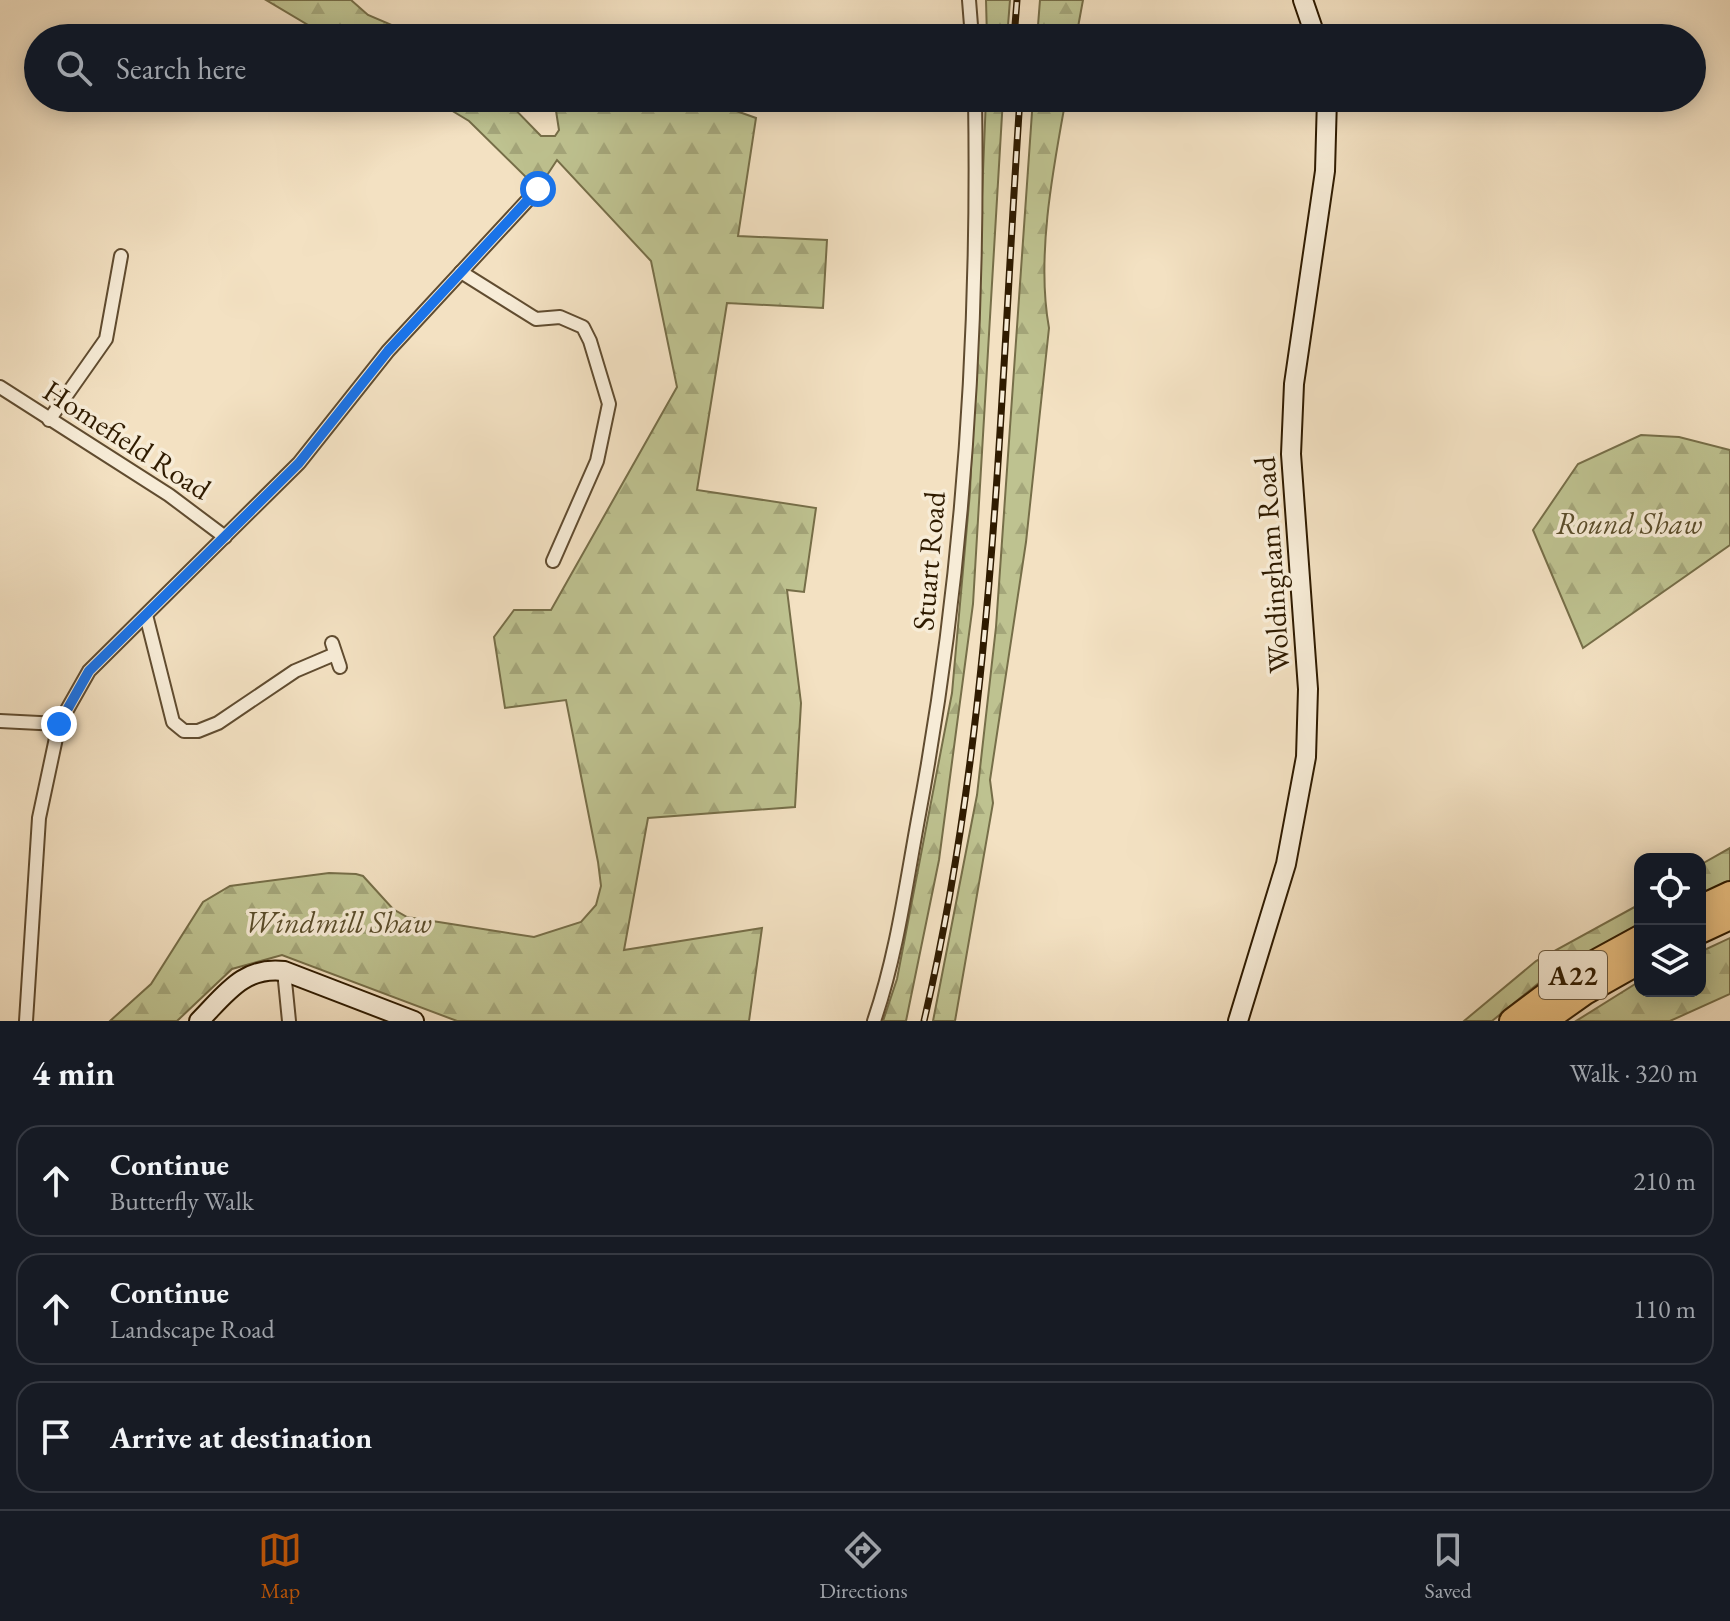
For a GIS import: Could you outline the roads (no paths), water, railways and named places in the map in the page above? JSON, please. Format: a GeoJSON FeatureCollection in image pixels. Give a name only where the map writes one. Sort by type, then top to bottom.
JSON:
{"type":"FeatureCollection","features":[{"type":"Feature","properties":{"kind":"highway"},"geometry":{"type":"LineString","coordinates":[[1706,905],[1730,894]]}},
{"type":"Feature","properties":{"kind":"highway"},"geometry":{"type":"LineString","coordinates":[[1706,928],[1730,917]]}},
{"type":"Feature","properties":{"kind":"highway","name":"A22"},"geometry":{"type":"LineString","coordinates":[[1512,1021],[1576,973],[1634,941]]}},
{"type":"Feature","properties":{"kind":"highway","name":"A22"},"geometry":{"type":"LineString","coordinates":[[1544,1021],[1585,992],[1634,964]]}},
{"type":"Feature","properties":{"kind":"street"},"geometry":{"type":"LineString","coordinates":[[969,0],[971,24]]}},
{"type":"Feature","properties":{"kind":"street"},"geometry":{"type":"LineString","coordinates":[[1303,0],[1311,24]]}},
{"type":"Feature","properties":{"kind":"street","name":"Stuart Road"},"geometry":{"type":"LineString","coordinates":[[874,1021],[888,981],[917,826],[956,580],[972,310],[975,112]]}},
{"type":"Feature","properties":{"kind":"street","name":"Woldingham Road"},"geometry":{"type":"LineString","coordinates":[[1238,1021],[1286,864],[1306,757],[1308,689],[1291,454],[1294,384],[1325,171],[1327,112]]}},
{"type":"Feature","properties":{"kind":"street"},"geometry":{"type":"LineString","coordinates":[[26,1021],[39,818],[59,724],[89,671],[299,463],[388,351],[538,189]]}},
{"type":"Feature","properties":{"kind":"street"},"geometry":{"type":"LineString","coordinates":[[49,420],[106,339],[121,256]]}},
{"type":"Feature","properties":{"kind":"street"},"geometry":{"type":"LineString","coordinates":[[461,272],[536,319],[560,317],[583,327],[590,341],[609,404],[597,461],[553,561]]}},
{"type":"Feature","properties":{"kind":"street","name":"Homefield Road"},"geometry":{"type":"LineString","coordinates":[[1,389],[169,495],[225,537]]}},
{"type":"Feature","properties":{"kind":"street"},"geometry":{"type":"LineString","coordinates":[[146,615],[173,722],[184,731],[198,731],[218,723],[334,648],[340,667]]}},
{"type":"Feature","properties":{"kind":"street"},"geometry":{"type":"LineString","coordinates":[[0,721],[59,724]]}},
{"type":"Feature","properties":{"kind":"street"},"geometry":{"type":"LineString","coordinates":[[199,1021],[241,978],[268,969],[284,971],[414,1021]]}},
{"type":"Feature","properties":{"kind":"street"},"geometry":{"type":"LineString","coordinates":[[284,971],[289,1021]]}},
{"type":"Feature","properties":{"kind":"railway"},"geometry":{"type":"LineString","coordinates":[[1015,24],[1017,0]]}},
{"type":"Feature","properties":{"kind":"railway"},"geometry":{"type":"LineString","coordinates":[[924,1021],[948,907],[980,677],[991,562],[1019,112]]}},
{"type":"Feature","properties":{"kind":"park label","name":"Round Shaw"},"geometry":{"type":"Point","coordinates":[1629,524]}},
{"type":"Feature","properties":{"kind":"park label","name":"Windmill Shaw"},"geometry":{"type":"Point","coordinates":[338,923]}}]}
